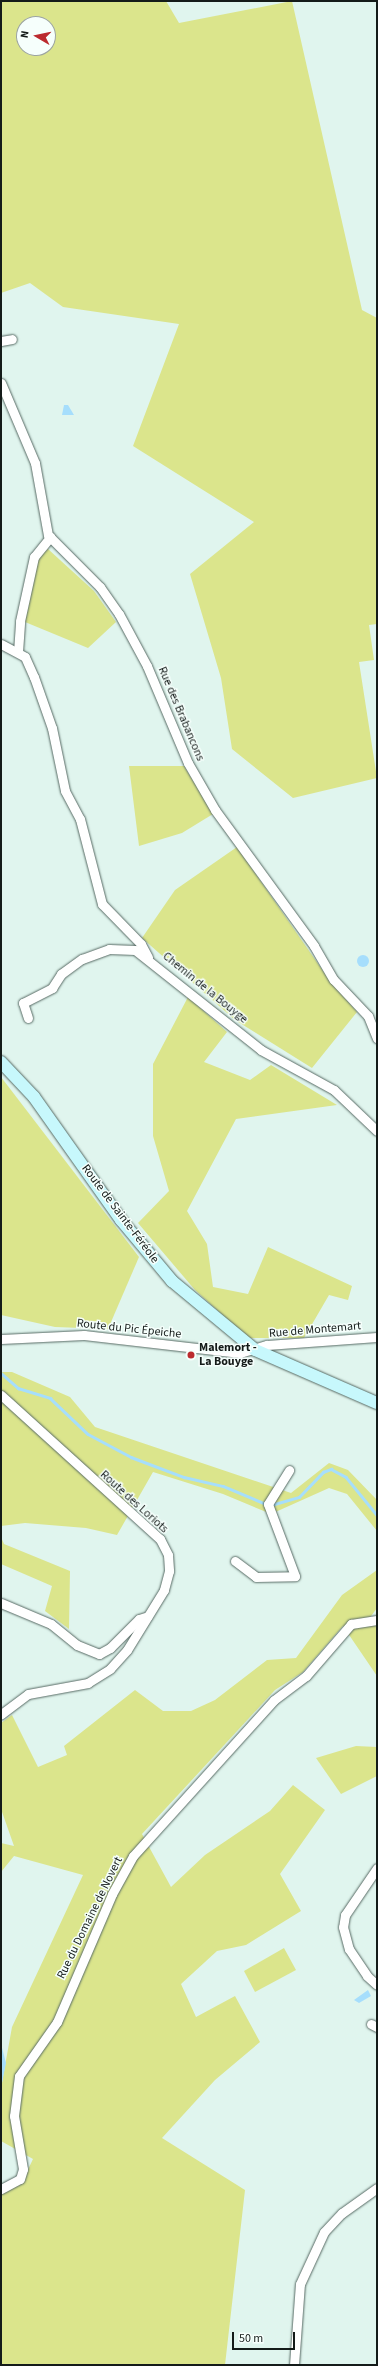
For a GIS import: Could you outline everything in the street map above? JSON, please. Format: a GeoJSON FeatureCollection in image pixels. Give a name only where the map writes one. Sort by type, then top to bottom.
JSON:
{"type":"FeatureCollection","features":[{"type":"Feature","properties":{"kind":"main road","name":"Route de Sainte-Féréole"},"geometry":{"type":"LineString","coordinates":[[1,1062],[34,1097],[121,1220],[172,1281],[255,1350],[377,1403]]}},
{"type":"Feature","properties":{"kind":"street"},"geometry":{"type":"LineString","coordinates":[[1,341],[12,339]]}},
{"type":"Feature","properties":{"kind":"street"},"geometry":{"type":"LineString","coordinates":[[1,382],[35,463],[50,537],[34,557],[20,621],[18,652]]}},
{"type":"Feature","properties":{"kind":"street","name":"Rue des Brabancons"},"geometry":{"type":"LineString","coordinates":[[50,537],[100,587],[119,614],[147,666],[188,763],[215,810],[334,980],[368,1016],[377,1038]]}},
{"type":"Feature","properties":{"kind":"street"},"geometry":{"type":"LineString","coordinates":[[1,644],[25,657],[34,677],[52,728],[65,791],[80,819],[102,904],[141,944],[149,959]]}},
{"type":"Feature","properties":{"kind":"street","name":"Chemin de la Bouyge"},"geometry":{"type":"LineString","coordinates":[[28,1018],[23,1003],[30,996],[52,988],[61,974],[82,959],[109,949],[135,950],[149,959],[261,1050],[334,1090],[377,1131]]}},
{"type":"Feature","properties":{"kind":"street","name":"Route du Pic Épeiche"},"geometry":{"type":"LineString","coordinates":[[1,1339],[84,1336],[240,1353],[255,1350]]}},
{"type":"Feature","properties":{"kind":"street","name":"Rue de Montemart"},"geometry":{"type":"LineString","coordinates":[[255,1350],[267,1345],[377,1337]]}},
{"type":"Feature","properties":{"kind":"street","name":"Route des Loriots"},"geometry":{"type":"LineString","coordinates":[[1,1395],[160,1539],[168,1555],[169,1571],[164,1590],[127,1650],[110,1669],[88,1683],[28,1694],[1,1714]]}},
{"type":"Feature","properties":{"kind":"street"},"geometry":{"type":"LineString","coordinates":[[235,1561],[256,1577],[295,1576],[268,1504],[289,1470]]}},
{"type":"Feature","properties":{"kind":"street"},"geometry":{"type":"LineString","coordinates":[[1,1603],[51,1624],[77,1645],[99,1654],[110,1648],[139,1619],[148,1616]]}},
{"type":"Feature","properties":{"kind":"street","name":"Rue du Domaine de Novert"},"geometry":{"type":"LineString","coordinates":[[1,2189],[20,2179],[23,2169],[14,2116],[19,2076],[57,2022],[112,1894],[133,1856],[274,1700],[306,1676],[351,1624],[377,1620]]}},
{"type":"Feature","properties":{"kind":"street"},"geometry":{"type":"LineString","coordinates":[[377,1868],[346,1915],[343,1926],[349,1949],[367,1976],[377,1985]]}},
{"type":"Feature","properties":{"kind":"street"},"geometry":{"type":"LineString","coordinates":[[294,2365],[300,2284],[324,2232],[342,2212],[377,2188]]}},
{"type":"Feature","properties":{"kind":"green space"},"geometry":{"type":"Polygon","coordinates":[[[1,1],[166,1],[179,23],[292,1],[362,310],[377,318],[377,624],[369,625],[374,660],[359,662],[377,778],[293,798],[232,749],[221,678],[190,574],[254,522],[133,446],[179,324],[63,307],[30,283],[1,293],[1,1]]]}},
{"type":"Feature","properties":{"kind":"green space"},"geometry":{"type":"Polygon","coordinates":[[[48,549],[94,591],[116,622],[88,648],[25,622],[39,557],[48,549]]]}},
{"type":"Feature","properties":{"kind":"green space"},"geometry":{"type":"Polygon","coordinates":[[[129,766],[184,766],[213,814],[182,833],[139,846],[129,766]]]}},
{"type":"Feature","properties":{"kind":"green space"},"geometry":{"type":"Polygon","coordinates":[[[237,847],[330,981],[357,1012],[312,1068],[235,1020],[142,938],[175,890],[237,847]]]}},
{"type":"Feature","properties":{"kind":"green space"},"geometry":{"type":"Polygon","coordinates":[[[188,997],[227,1032],[204,1062],[250,1080],[271,1065],[337,1105],[236,1119],[187,1211],[207,1244],[213,1287],[248,1294],[268,1247],[352,1286],[348,1300],[329,1295],[304,1338],[248,1338],[195,1290],[138,1223],[169,1191],[153,1136],[153,1064],[188,997]]]}},
{"type":"Feature","properties":{"kind":"green space"},"geometry":{"type":"Polygon","coordinates":[[[1,1077],[139,1257],[108,1329],[55,1327],[1,1315],[1,1077]]]}},
{"type":"Feature","properties":{"kind":"green space"},"geometry":{"type":"Polygon","coordinates":[[[1,1372],[12,1372],[70,1397],[95,1427],[291,1493],[329,1463],[348,1470],[377,1500],[377,1531],[347,1494],[329,1488],[271,1514],[223,1494],[153,1472],[117,1535],[86,1528],[25,1523],[1,1526],[1,1372]]]}},
{"type":"Feature","properties":{"kind":"green space"},"geometry":{"type":"Polygon","coordinates":[[[1,1537],[4,1544],[70,1571],[69,1629],[45,1611],[52,1586],[1,1564],[1,1537]]]}},
{"type":"Feature","properties":{"kind":"green space"},"geometry":{"type":"Polygon","coordinates":[[[377,1570],[377,1608],[366,1623],[377,1626],[377,1676],[343,1626],[303,1672],[275,1690],[142,1834],[171,1887],[205,1855],[270,1811],[293,1785],[325,1810],[280,1874],[301,1911],[246,1945],[217,1951],[181,1984],[196,2017],[235,1996],[260,2042],[215,2080],[162,2138],[245,2190],[225,2365],[1,2365],[1,2192],[24,2178],[33,2159],[1,2141],[1,2088],[12,2027],[83,1875],[14,1856],[1,1872],[1,1843],[14,1846],[1,1809],[1,1723],[12,1715],[38,1767],[67,1755],[64,1746],[135,1690],[163,1711],[191,1711],[215,1700],[267,1660],[296,1658],[342,1595],[377,1570]]]}},
{"type":"Feature","properties":{"kind":"green space"},"geometry":{"type":"Polygon","coordinates":[[[356,1746],[377,1747],[377,1776],[341,1794],[316,1758],[356,1746]]]}},
{"type":"Feature","properties":{"kind":"green space"},"geometry":{"type":"Polygon","coordinates":[[[284,1948],[296,1970],[255,1992],[244,1971],[284,1948]]]}},
{"type":"Feature","properties":{"kind":"water"},"geometry":{"type":"Polygon","coordinates":[[[64,405],[68,405],[74,415],[62,415],[64,405]]]}},
{"type":"Feature","properties":{"kind":"water"},"geometry":{"type":"Polygon","coordinates":[[[361,955],[365,955],[369,961],[365,967],[361,967],[357,963],[357,959],[361,955]]]}},
{"type":"Feature","properties":{"kind":"water"},"geometry":{"type":"Polygon","coordinates":[[[368,1990],[371,1996],[359,2003],[354,2000],[368,1990]]]}},
{"type":"Feature","properties":{"kind":"water"},"geometry":{"type":"Polygon","coordinates":[[[1,2044],[6,2063],[1,2088],[1,2044]]]}},
{"type":"Feature","properties":{"kind":"waterway"},"geometry":{"type":"LineString","coordinates":[[1,1373],[18,1388],[50,1398],[88,1434],[131,1457],[184,1477],[223,1486],[266,1504]]}},
{"type":"Feature","properties":{"kind":"waterway"},"geometry":{"type":"LineString","coordinates":[[271,1505],[299,1497],[323,1472],[331,1469],[346,1477],[377,1515]]}},
{"type":"Feature","properties":{"kind":"place","name":"Malemort - La Bouyge"},"geometry":{"type":"Point","coordinates":[191,1355]}}]}
